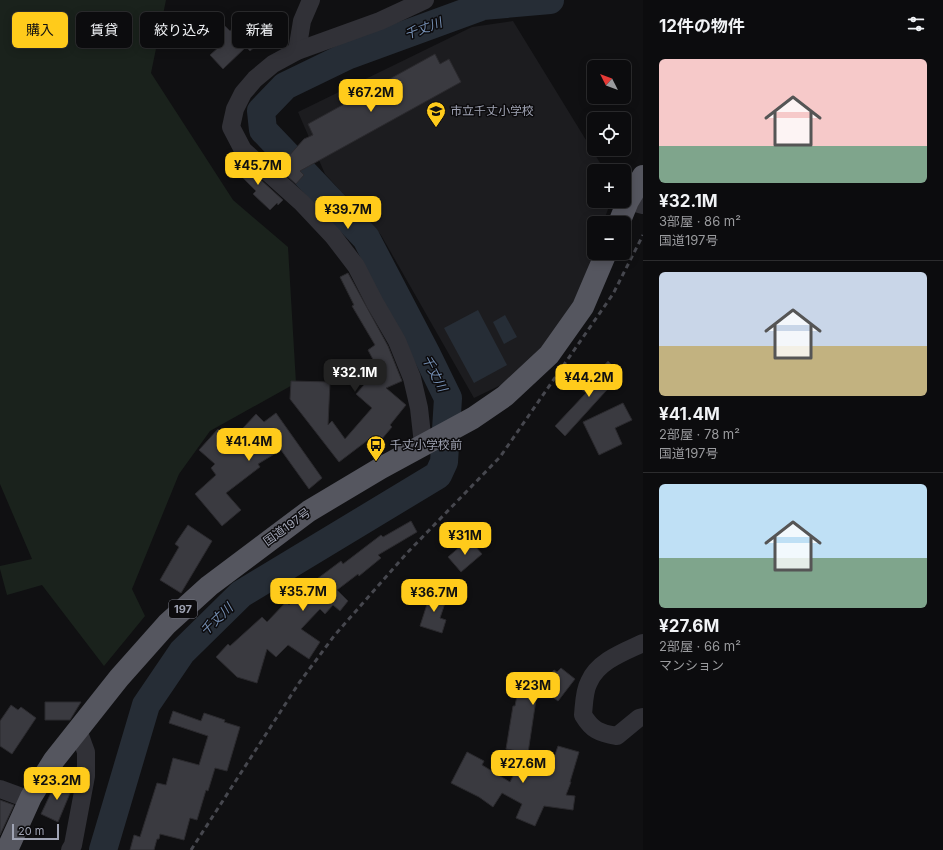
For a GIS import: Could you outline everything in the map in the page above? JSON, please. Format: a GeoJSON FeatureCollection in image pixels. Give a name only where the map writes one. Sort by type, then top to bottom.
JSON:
{"type":"FeatureCollection","features":[{"type":"Feature","properties":{"kind":"highway"},"geometry":{"type":"LineString","coordinates":[[624,216],[635,203],[643,176]]}},
{"type":"Feature","properties":{"kind":"highway","name":"国道197号"},"geometry":{"type":"LineString","coordinates":[[7,850],[30,800],[54,760],[119,678],[167,624],[209,586],[309,511],[427,442],[473,418],[505,396],[549,356],[583,307],[603,260]]}},
{"type":"Feature","properties":{"kind":"street"},"geometry":{"type":"LineString","coordinates":[[298,51],[302,21],[311,0]]}},
{"type":"Feature","properties":{"kind":"street"},"geometry":{"type":"LineString","coordinates":[[425,0],[380,21],[298,51],[273,64],[255,79],[243,93],[235,109],[231,127],[243,150],[302,203],[333,236],[356,266],[397,341],[412,378],[427,442]]}},
{"type":"Feature","properties":{"kind":"street"},"geometry":{"type":"LineString","coordinates":[[643,643],[603,664],[593,675],[588,682],[583,715],[590,726],[601,733],[617,736],[639,718],[643,717]]}},
{"type":"Feature","properties":{"kind":"street"},"geometry":{"type":"LineString","coordinates":[[70,850],[73,845],[86,776],[86,752],[78,730]]}},
{"type":"Feature","properties":{"kind":"street"},"geometry":{"type":"LineString","coordinates":[[0,789],[30,800]]}},
{"type":"Feature","properties":{"kind":"shaded area"},"geometry":{"type":"Polygon","coordinates":[[[0,0],[166,0],[164,12],[140,12],[140,48],[156,48],[151,73],[233,200],[288,247],[296,383],[210,431],[179,474],[132,589],[145,616],[104,666],[42,585],[7,595],[0,566],[32,559],[0,484],[0,0]]]}},
{"type":"Feature","properties":{"kind":"shaded area"},"geometry":{"type":"Polygon","coordinates":[[[513,21],[587,142],[587,156],[596,156],[601,164],[587,164],[587,208],[608,208],[606,216],[587,216],[587,260],[591,260],[577,300],[541,350],[503,384],[474,398],[381,235],[325,174],[298,112],[472,27],[513,21]]]}},
{"type":"Feature","properties":{"kind":"shaded area"},"geometry":{"type":"Polygon","coordinates":[[[478,310],[507,365],[474,383],[444,328],[478,310]]]}},
{"type":"Feature","properties":{"kind":"shaded area"},"geometry":{"type":"Polygon","coordinates":[[[505,315],[517,337],[504,344],[493,322],[505,315]]]}},
{"type":"Feature","properties":{"kind":"building"},"geometry":{"type":"Polygon","coordinates":[[[225,26],[230,31],[232,29],[232,48],[245,48],[223,69],[210,55],[218,48],[224,48],[224,27],[225,26]]]}},
{"type":"Feature","properties":{"kind":"building"},"geometry":{"type":"Polygon","coordinates":[[[435,54],[440,64],[449,59],[461,82],[300,171],[304,175],[296,184],[278,168],[304,139],[313,135],[308,124],[435,54]]]}},
{"type":"Feature","properties":{"kind":"building"},"geometry":{"type":"Polygon","coordinates":[[[238,159],[283,200],[278,205],[277,203],[270,210],[253,194],[256,191],[231,166],[238,159]]]}},
{"type":"Feature","properties":{"kind":"building"},"geometry":{"type":"Polygon","coordinates":[[[348,273],[388,346],[402,381],[386,388],[406,405],[390,425],[392,427],[375,447],[368,440],[339,462],[290,399],[291,381],[330,382],[328,425],[332,421],[345,439],[372,408],[356,394],[378,369],[368,350],[375,345],[352,306],[354,305],[340,277],[348,273]]]}},
{"type":"Feature","properties":{"kind":"building"},"geometry":{"type":"Polygon","coordinates":[[[608,361],[618,371],[612,378],[615,381],[565,436],[555,426],[586,393],[582,390],[608,361]]]}},
{"type":"Feature","properties":{"kind":"building"},"geometry":{"type":"Polygon","coordinates":[[[623,403],[632,420],[615,428],[622,444],[599,455],[583,422],[623,403]]]}},
{"type":"Feature","properties":{"kind":"building"},"geometry":{"type":"Polygon","coordinates":[[[276,413],[322,478],[309,489],[281,450],[258,464],[260,467],[226,493],[241,510],[222,526],[195,494],[216,475],[211,468],[215,464],[199,450],[218,429],[231,441],[256,414],[264,422],[276,413]]]}},
{"type":"Feature","properties":{"kind":"building"},"geometry":{"type":"Polygon","coordinates":[[[411,521],[417,532],[378,555],[381,558],[359,576],[358,574],[337,590],[348,601],[340,611],[333,605],[325,614],[320,609],[301,629],[320,642],[309,659],[288,645],[276,657],[267,649],[257,683],[237,677],[216,657],[228,644],[230,646],[262,617],[267,622],[286,602],[289,605],[301,591],[341,561],[343,564],[381,535],[383,537],[411,521]]]}},
{"type":"Feature","properties":{"kind":"building"},"geometry":{"type":"Polygon","coordinates":[[[188,525],[212,541],[181,593],[160,580],[179,547],[175,544],[188,525]]]}},
{"type":"Feature","properties":{"kind":"building"},"geometry":{"type":"Polygon","coordinates":[[[469,539],[482,554],[461,572],[448,557],[469,539]]]}},
{"type":"Feature","properties":{"kind":"building"},"geometry":{"type":"Polygon","coordinates":[[[431,592],[447,597],[440,618],[446,620],[442,633],[420,626],[431,592]]]}},
{"type":"Feature","properties":{"kind":"building"},"geometry":{"type":"Polygon","coordinates":[[[561,668],[575,679],[558,701],[538,686],[528,753],[506,749],[513,706],[515,706],[521,674],[547,679],[554,670],[557,672],[561,668]]]}},
{"type":"Feature","properties":{"kind":"building"},"geometry":{"type":"Polygon","coordinates":[[[45,702],[81,702],[70,720],[45,720],[45,702]]]}},
{"type":"Feature","properties":{"kind":"building"},"geometry":{"type":"Polygon","coordinates":[[[11,705],[18,710],[21,707],[36,718],[12,754],[0,746],[0,721],[11,705]]]}},
{"type":"Feature","properties":{"kind":"building"},"geometry":{"type":"Polygon","coordinates":[[[173,711],[201,721],[204,713],[240,727],[227,771],[215,768],[208,791],[206,790],[197,820],[190,818],[184,840],[160,834],[154,850],[130,850],[134,835],[140,837],[157,783],[166,785],[173,758],[199,765],[208,736],[169,723],[173,711]]]}},
{"type":"Feature","properties":{"kind":"building"},"geometry":{"type":"Polygon","coordinates":[[[558,746],[579,752],[566,795],[575,796],[573,810],[544,806],[535,826],[516,818],[522,804],[502,793],[493,807],[479,797],[451,783],[467,752],[484,761],[482,765],[510,782],[523,756],[550,769],[558,746]]]}},
{"type":"Feature","properties":{"kind":"building"},"geometry":{"type":"Polygon","coordinates":[[[57,780],[73,786],[58,822],[41,814],[57,780]]]}},
{"type":"Feature","properties":{"kind":"building"},"geometry":{"type":"Polygon","coordinates":[[[0,800],[14,805],[0,835],[0,800]]]}},
{"type":"Feature","properties":{"kind":"waterway","name":"千丈川"},"geometry":{"type":"LineString","coordinates":[[103,850],[146,705],[182,652],[241,594],[438,475],[444,462],[448,398],[426,353],[366,238],[263,130],[261,111],[285,86],[349,55],[483,6],[550,0]]}},
{"type":"Feature","properties":{"kind":"railway"},"geometry":{"type":"LineString","coordinates":[[191,850],[299,683],[334,636],[407,553],[500,457],[613,294],[643,235]]}},
{"type":"Feature","properties":{"kind":"place","name":"市立千丈小学校"},"geometry":{"type":"Point","coordinates":[436,128]}},
{"type":"Feature","properties":{"kind":"place","name":"千丈小学校前"},"geometry":{"type":"Point","coordinates":[376,462]}}]}
